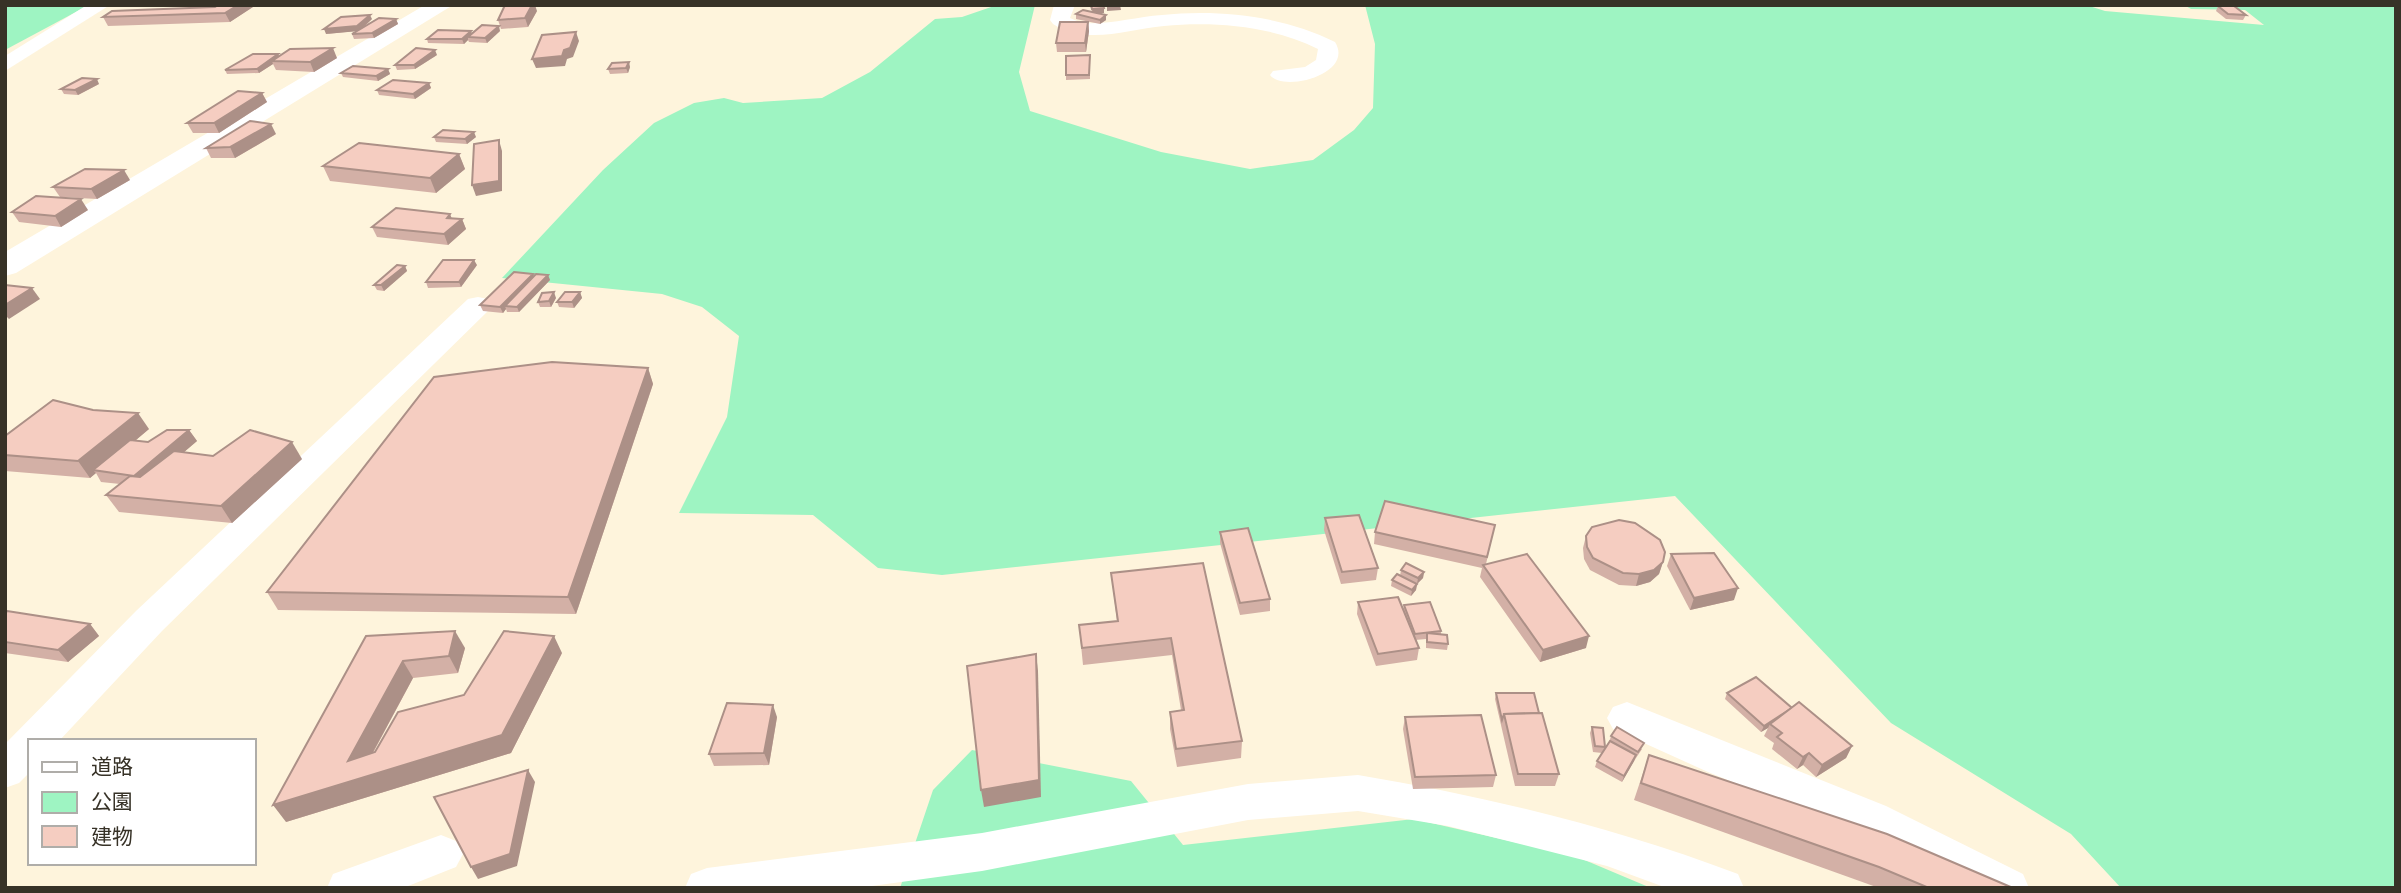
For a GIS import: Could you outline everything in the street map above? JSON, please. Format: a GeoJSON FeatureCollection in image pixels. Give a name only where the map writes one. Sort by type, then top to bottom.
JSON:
{"type":"FeatureCollection","features":[{"type":"Feature","properties":{"kind":"street"},"geometry":{"type":"LineString","coordinates":[[5,65],[101,5]]}},
{"type":"Feature","properties":{"kind":"street"},"geometry":{"type":"LineString","coordinates":[[5,266],[442,5]]}},
{"type":"Feature","properties":{"kind":"street"},"geometry":{"type":"LineString","coordinates":[[1066,5],[1061,9],[1060,20],[1067,26],[1111,29],[1165,20],[1210,20],[1292,30],[1315,37],[1328,46],[1329,56],[1324,67],[1307,74],[1280,75]]}},
{"type":"Feature","properties":{"kind":"street"},"geometry":{"type":"LineString","coordinates":[[36,739],[149,621],[478,305]]}},
{"type":"Feature","properties":{"kind":"street"},"geometry":{"type":"LineString","coordinates":[[1627,718],[1721,760],[1871,819],[2007,888]]}},
{"type":"Feature","properties":{"kind":"street"},"geometry":{"type":"LineString","coordinates":[[5,771],[28,748]]}},
{"type":"Feature","properties":{"kind":"street"},"geometry":{"type":"LineString","coordinates":[[708,888],[982,852],[1248,802],[1359,793],[1448,808],[1607,846],[1722,888]]}},
{"type":"Feature","properties":{"kind":"street"},"geometry":{"type":"LineString","coordinates":[[349,888],[441,854]]}},
{"type":"Feature","properties":{"kind":"green space"},"geometry":{"type":"Polygon","coordinates":[[[5,5],[89,5],[5,50],[5,5]]]}},
{"type":"Feature","properties":{"kind":"green space"},"geometry":{"type":"Polygon","coordinates":[[[997,5],[1035,5],[1019,72],[1030,111],[1161,152],[1250,169],[1313,160],[1354,130],[1373,108],[1375,44],[1365,5],[2086,5],[2105,11],[2264,25],[2245,10],[2191,9],[2184,5],[2396,5],[2396,888],[2121,888],[2071,834],[1891,723],[1675,496],[942,575],[878,568],[813,515],[679,513],[727,417],[739,336],[702,307],[662,294],[502,278],[603,170],[654,123],[694,103],[724,98],[743,103],[822,98],[870,72],[935,19],[962,17],[997,5]]]}},
{"type":"Feature","properties":{"kind":"green space"},"geometry":{"type":"Polygon","coordinates":[[[972,750],[1131,781],[1183,845],[1414,819],[1575,856],[1651,888],[900,888],[933,790],[972,750]]]}},
{"type":"Feature","properties":{"kind":"building"},"geometry":{"type":"Polygon","coordinates":[[[238,5],[225,13],[103,17],[112,11],[238,5]]]}},
{"type":"Feature","properties":{"kind":"building"},"geometry":{"type":"Polygon","coordinates":[[[505,5],[532,5],[525,18],[498,20],[505,5]]]}},
{"type":"Feature","properties":{"kind":"building"},"geometry":{"type":"Polygon","coordinates":[[[1091,5],[1103,5],[1104,8],[1092,9],[1091,5]]]}},
{"type":"Feature","properties":{"kind":"building"},"geometry":{"type":"Polygon","coordinates":[[[2218,6],[2234,6],[2246,15],[2228,14],[2218,6]]]}},
{"type":"Feature","properties":{"kind":"building"},"geometry":{"type":"Polygon","coordinates":[[[1083,10],[1106,15],[1100,20],[1076,14],[1083,10]]]}},
{"type":"Feature","properties":{"kind":"building"},"geometry":{"type":"Polygon","coordinates":[[[370,15],[357,26],[324,29],[341,17],[370,15]]]}},
{"type":"Feature","properties":{"kind":"building"},"geometry":{"type":"Polygon","coordinates":[[[379,18],[396,19],[372,33],[352,34],[379,18]]]}},
{"type":"Feature","properties":{"kind":"building"},"geometry":{"type":"Polygon","coordinates":[[[1060,22],[1088,22],[1085,43],[1056,43],[1060,22]]]}},
{"type":"Feature","properties":{"kind":"building"},"geometry":{"type":"Polygon","coordinates":[[[482,25],[499,26],[485,38],[468,37],[482,25]]]}},
{"type":"Feature","properties":{"kind":"building"},"geometry":{"type":"Polygon","coordinates":[[[438,30],[471,31],[462,39],[427,39],[438,30]]]}},
{"type":"Feature","properties":{"kind":"building"},"geometry":{"type":"Polygon","coordinates":[[[576,32],[570,48],[564,50],[562,56],[532,59],[542,35],[576,32]]]}},
{"type":"Feature","properties":{"kind":"building"},"geometry":{"type":"Polygon","coordinates":[[[333,48],[310,62],[272,61],[290,49],[333,48]]]}},
{"type":"Feature","properties":{"kind":"building"},"geometry":{"type":"Polygon","coordinates":[[[416,48],[435,50],[414,65],[395,65],[416,48]]]}},
{"type":"Feature","properties":{"kind":"building"},"geometry":{"type":"Polygon","coordinates":[[[253,54],[278,54],[257,69],[225,70],[253,54]]]}},
{"type":"Feature","properties":{"kind":"building"},"geometry":{"type":"Polygon","coordinates":[[[1090,55],[1089,75],[1066,75],[1066,56],[1090,55]]]}},
{"type":"Feature","properties":{"kind":"building"},"geometry":{"type":"Polygon","coordinates":[[[629,62],[626,68],[608,69],[612,63],[629,62]]]}},
{"type":"Feature","properties":{"kind":"building"},"geometry":{"type":"Polygon","coordinates":[[[353,66],[388,69],[376,76],[341,73],[353,66]]]}},
{"type":"Feature","properties":{"kind":"building"},"geometry":{"type":"Polygon","coordinates":[[[82,78],[97,79],[75,90],[61,89],[82,78]]]}},
{"type":"Feature","properties":{"kind":"building"},"geometry":{"type":"Polygon","coordinates":[[[393,80],[429,83],[413,94],[377,90],[393,80]]]}},
{"type":"Feature","properties":{"kind":"building"},"geometry":{"type":"Polygon","coordinates":[[[238,91],[262,93],[214,123],[187,123],[238,91]]]}},
{"type":"Feature","properties":{"kind":"building"},"geometry":{"type":"Polygon","coordinates":[[[250,121],[271,124],[230,147],[206,148],[250,121]]]}},
{"type":"Feature","properties":{"kind":"building"},"geometry":{"type":"Polygon","coordinates":[[[443,130],[474,132],[465,139],[434,137],[443,130]]]}},
{"type":"Feature","properties":{"kind":"building"},"geometry":{"type":"Polygon","coordinates":[[[499,140],[499,181],[472,185],[474,144],[499,140]]]}},
{"type":"Feature","properties":{"kind":"building"},"geometry":{"type":"Polygon","coordinates":[[[359,143],[459,154],[430,178],[323,166],[359,143]]]}},
{"type":"Feature","properties":{"kind":"building"},"geometry":{"type":"Polygon","coordinates":[[[85,169],[124,170],[91,189],[53,187],[85,169]]]}},
{"type":"Feature","properties":{"kind":"building"},"geometry":{"type":"Polygon","coordinates":[[[36,196],[81,199],[55,216],[12,212],[36,196]]]}},
{"type":"Feature","properties":{"kind":"building"},"geometry":{"type":"Polygon","coordinates":[[[396,208],[450,214],[447,218],[462,219],[444,234],[372,227],[396,208]]]}},
{"type":"Feature","properties":{"kind":"building"},"geometry":{"type":"Polygon","coordinates":[[[443,260],[474,260],[459,282],[426,282],[443,260]]]}},
{"type":"Feature","properties":{"kind":"building"},"geometry":{"type":"Polygon","coordinates":[[[397,265],[405,266],[381,285],[374,285],[397,265]]]}},
{"type":"Feature","properties":{"kind":"building"},"geometry":{"type":"Polygon","coordinates":[[[514,272],[533,274],[500,307],[480,305],[514,272]]]}},
{"type":"Feature","properties":{"kind":"building"},"geometry":{"type":"Polygon","coordinates":[[[536,274],[548,275],[517,307],[505,306],[536,274]]]}},
{"type":"Feature","properties":{"kind":"building"},"geometry":{"type":"Polygon","coordinates":[[[5,285],[32,288],[5,305],[5,285]]]}},
{"type":"Feature","properties":{"kind":"building"},"geometry":{"type":"Polygon","coordinates":[[[554,292],[549,301],[538,302],[542,293],[554,292]]]}},
{"type":"Feature","properties":{"kind":"building"},"geometry":{"type":"Polygon","coordinates":[[[565,292],[580,292],[572,302],[557,302],[565,292]]]}},
{"type":"Feature","properties":{"kind":"building"},"geometry":{"type":"Polygon","coordinates":[[[552,362],[648,368],[568,597],[267,592],[434,377],[552,362]]]}},
{"type":"Feature","properties":{"kind":"building"},"geometry":{"type":"Polygon","coordinates":[[[53,400],[93,410],[138,413],[78,461],[5,455],[5,436],[53,400]]]}},
{"type":"Feature","properties":{"kind":"building"},"geometry":{"type":"Polygon","coordinates":[[[167,430],[189,430],[134,476],[93,470],[130,440],[148,442],[167,430]]]}},
{"type":"Feature","properties":{"kind":"building"},"geometry":{"type":"Polygon","coordinates":[[[250,430],[292,442],[221,506],[106,495],[130,476],[140,477],[174,451],[213,456],[250,430]]]}},
{"type":"Feature","properties":{"kind":"building"},"geometry":{"type":"Polygon","coordinates":[[[1385,501],[1495,525],[1487,557],[1375,532],[1385,501]]]}},
{"type":"Feature","properties":{"kind":"building"},"geometry":{"type":"Polygon","coordinates":[[[1359,515],[1378,568],[1342,572],[1325,518],[1359,515]]]}},
{"type":"Feature","properties":{"kind":"building"},"geometry":{"type":"Polygon","coordinates":[[[1619,520],[1635,523],[1660,540],[1665,552],[1663,562],[1654,570],[1639,574],[1623,573],[1593,558],[1587,547],[1586,536],[1592,527],[1619,520]]]}},
{"type":"Feature","properties":{"kind":"building"},"geometry":{"type":"Polygon","coordinates":[[[1248,528],[1270,599],[1240,603],[1220,532],[1248,528]]]}},
{"type":"Feature","properties":{"kind":"building"},"geometry":{"type":"Polygon","coordinates":[[[1714,553],[1738,588],[1694,598],[1671,554],[1714,553]]]}},
{"type":"Feature","properties":{"kind":"building"},"geometry":{"type":"Polygon","coordinates":[[[1527,554],[1589,636],[1543,650],[1483,565],[1527,554]]]}},
{"type":"Feature","properties":{"kind":"building"},"geometry":{"type":"Polygon","coordinates":[[[1203,563],[1242,741],[1176,749],[1170,712],[1184,710],[1171,638],[1082,648],[1079,625],[1118,621],[1111,573],[1203,563]]]}},
{"type":"Feature","properties":{"kind":"building"},"geometry":{"type":"Polygon","coordinates":[[[1406,563],[1424,572],[1418,578],[1401,570],[1406,563]]]}},
{"type":"Feature","properties":{"kind":"building"},"geometry":{"type":"Polygon","coordinates":[[[1397,574],[1417,584],[1412,590],[1392,580],[1397,574]]]}},
{"type":"Feature","properties":{"kind":"building"},"geometry":{"type":"Polygon","coordinates":[[[1398,597],[1419,648],[1378,654],[1358,602],[1398,597]]]}},
{"type":"Feature","properties":{"kind":"building"},"geometry":{"type":"Polygon","coordinates":[[[1430,602],[1441,631],[1415,634],[1404,605],[1430,602]]]}},
{"type":"Feature","properties":{"kind":"building"},"geometry":{"type":"Polygon","coordinates":[[[7,611],[90,624],[58,650],[5,642],[7,611]]]}},
{"type":"Feature","properties":{"kind":"building"},"geometry":{"type":"Polygon","coordinates":[[[455,631],[449,656],[403,661],[348,761],[375,752],[398,712],[464,695],[504,631],[554,636],[502,735],[273,805],[366,636],[455,631]]]}},
{"type":"Feature","properties":{"kind":"building"},"geometry":{"type":"Polygon","coordinates":[[[1427,633],[1447,635],[1448,644],[1427,642],[1427,633]]]}},
{"type":"Feature","properties":{"kind":"building"},"geometry":{"type":"Polygon","coordinates":[[[1036,654],[1039,780],[981,790],[967,666],[1036,654]]]}},
{"type":"Feature","properties":{"kind":"building"},"geometry":{"type":"Polygon","coordinates":[[[1756,677],[1792,708],[1764,726],[1727,693],[1756,677]]]}},
{"type":"Feature","properties":{"kind":"building"},"geometry":{"type":"Polygon","coordinates":[[[1496,693],[1534,693],[1539,713],[1504,714],[1502,720],[1496,693]]]}},
{"type":"Feature","properties":{"kind":"building"},"geometry":{"type":"Polygon","coordinates":[[[1799,702],[1852,746],[1822,765],[1809,753],[1803,757],[1777,737],[1782,733],[1770,724],[1799,702]]]}},
{"type":"Feature","properties":{"kind":"building"},"geometry":{"type":"Polygon","coordinates":[[[727,703],[773,705],[764,753],[709,754],[727,703]]]}},
{"type":"Feature","properties":{"kind":"building"},"geometry":{"type":"Polygon","coordinates":[[[1542,713],[1559,774],[1518,774],[1504,714],[1542,713]]]}},
{"type":"Feature","properties":{"kind":"building"},"geometry":{"type":"Polygon","coordinates":[[[1481,715],[1496,775],[1415,777],[1405,717],[1481,715]]]}},
{"type":"Feature","properties":{"kind":"building"},"geometry":{"type":"Polygon","coordinates":[[[1592,727],[1603,728],[1605,747],[1595,746],[1592,727]]]}},
{"type":"Feature","properties":{"kind":"building"},"geometry":{"type":"Polygon","coordinates":[[[1617,727],[1644,743],[1638,752],[1611,736],[1617,727]]]}},
{"type":"Feature","properties":{"kind":"building"},"geometry":{"type":"Polygon","coordinates":[[[1610,741],[1636,755],[1624,776],[1597,761],[1610,741]]]}},
{"type":"Feature","properties":{"kind":"building"},"geometry":{"type":"Polygon","coordinates":[[[1649,755],[1887,834],[2013,888],[1929,888],[1879,867],[1641,783],[1649,755]]]}},
{"type":"Feature","properties":{"kind":"building"},"geometry":{"type":"Polygon","coordinates":[[[528,770],[510,854],[471,867],[434,797],[528,770]]]}}]}
